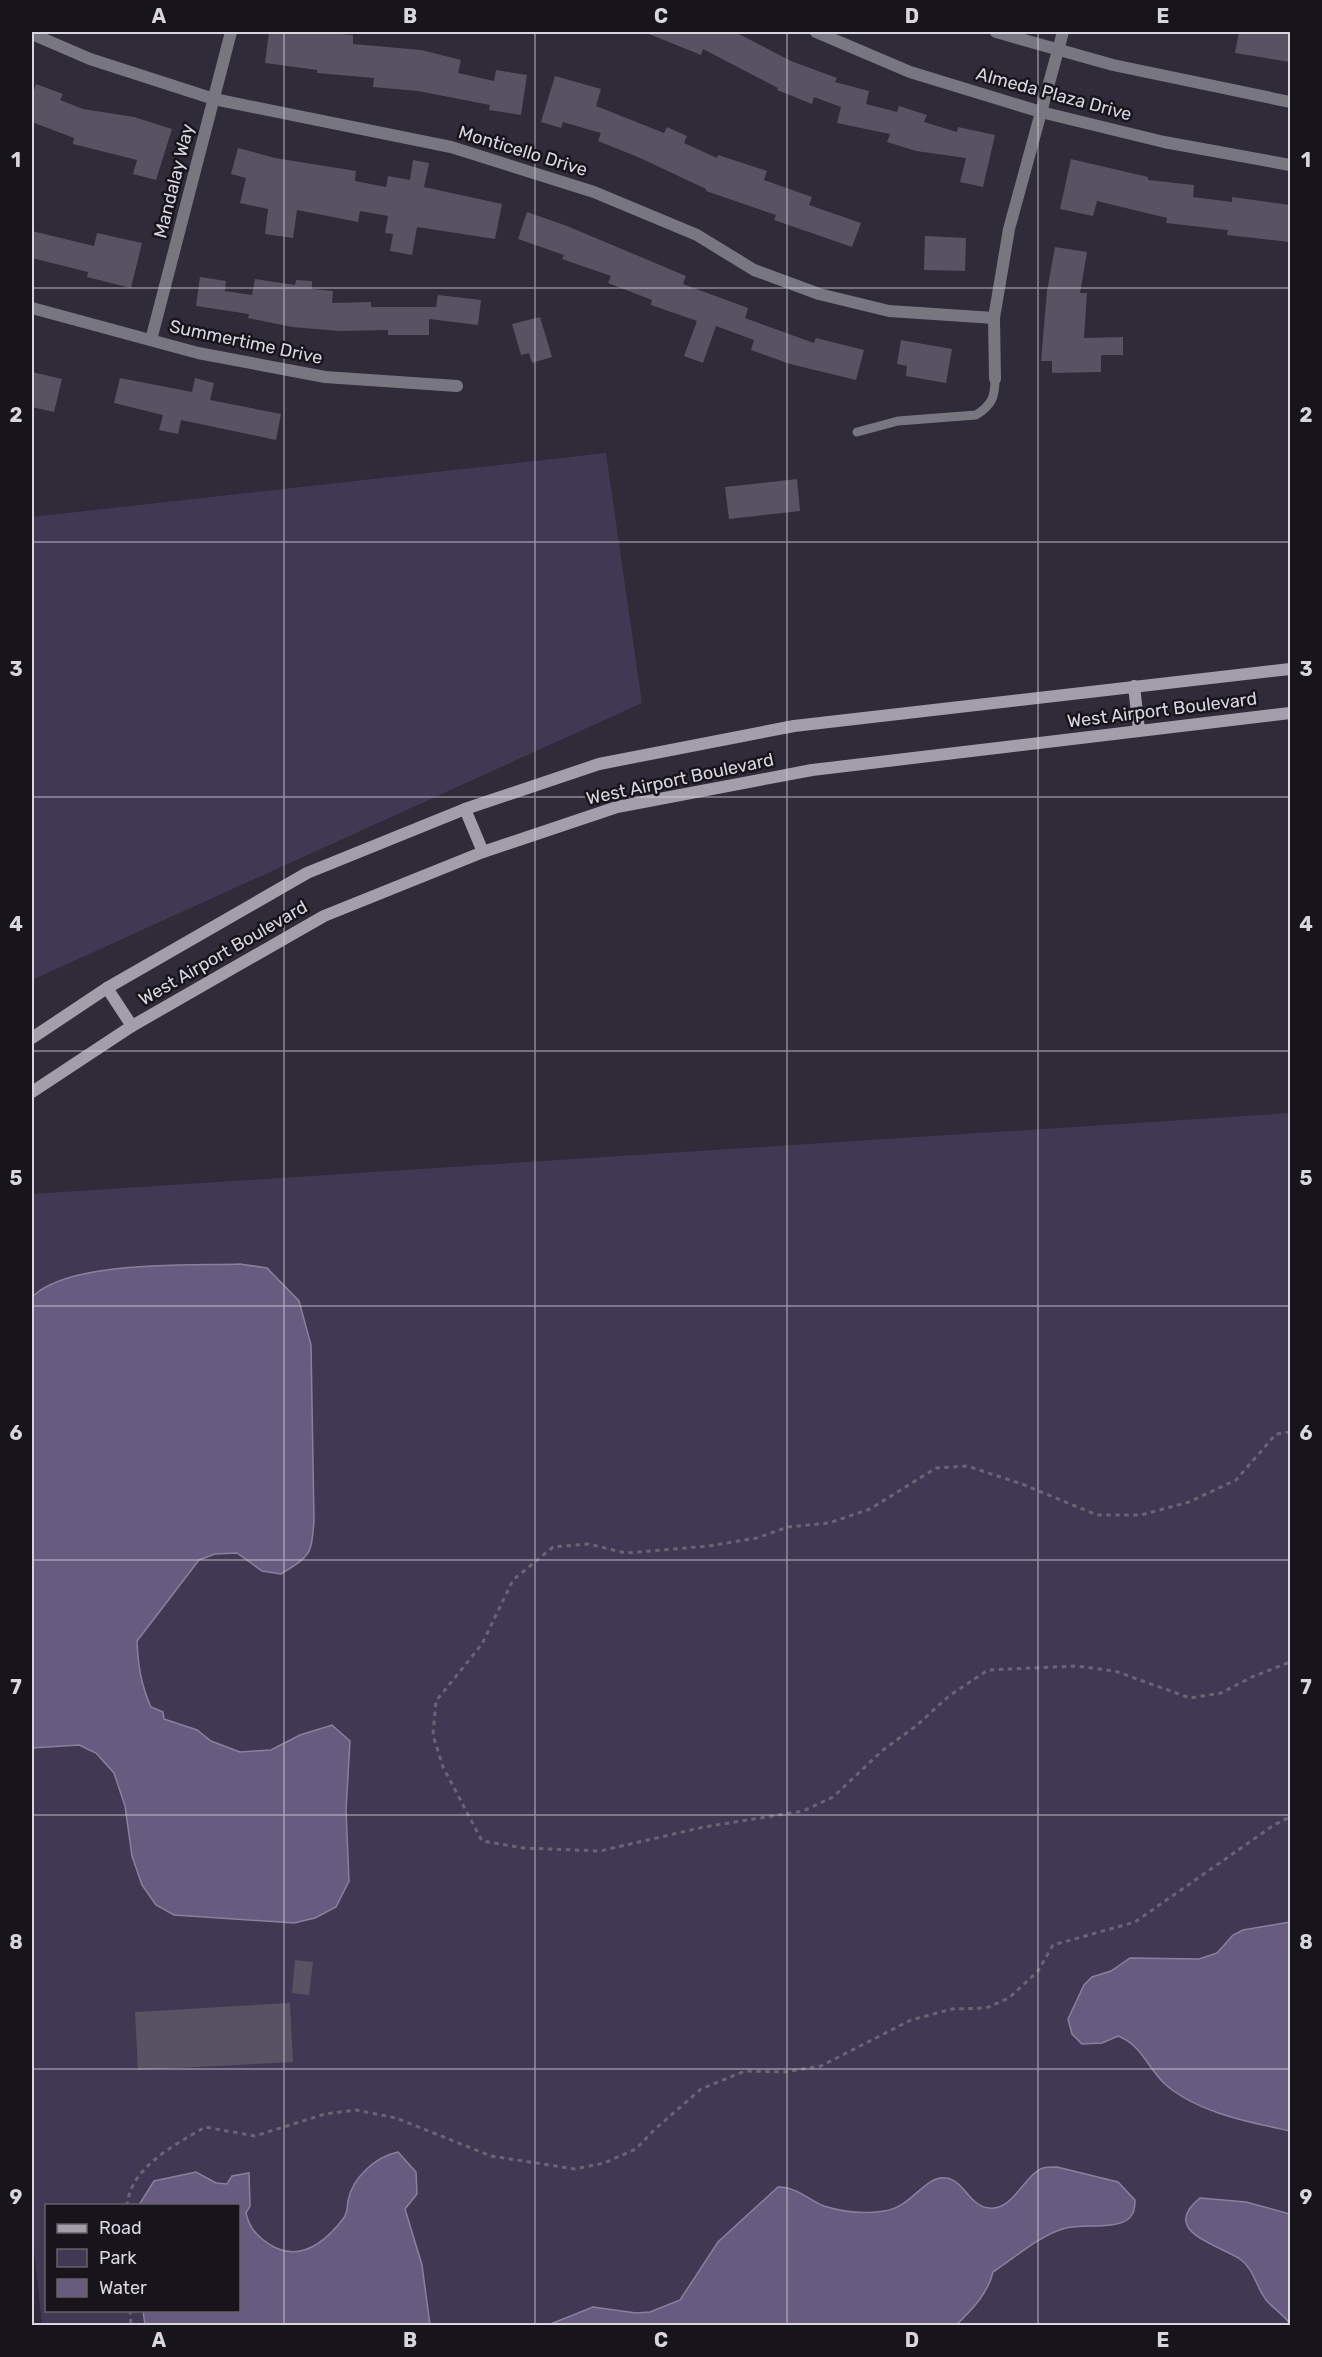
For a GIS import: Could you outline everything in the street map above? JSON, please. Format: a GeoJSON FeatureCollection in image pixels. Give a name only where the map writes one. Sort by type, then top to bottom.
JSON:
{"type":"FeatureCollection","features":[{"type":"Feature","properties":{"kind":"main road","name":"West Airport Boulevard"},"geometry":{"type":"LineString","coordinates":[[32,1038],[107,988],[307,873],[465,809],[599,764],[795,726],[1290,669]]}},
{"type":"Feature","properties":{"kind":"main road"},"geometry":{"type":"LineString","coordinates":[[1134,686],[1139,730]]}},
{"type":"Feature","properties":{"kind":"main road","name":"West Airport Boulevard"},"geometry":{"type":"LineString","coordinates":[[32,1092],[132,1026],[324,916],[483,852],[617,807],[812,770],[1290,713]]}},
{"type":"Feature","properties":{"kind":"main road"},"geometry":{"type":"LineString","coordinates":[[465,809],[483,852]]}},
{"type":"Feature","properties":{"kind":"main road"},"geometry":{"type":"LineString","coordinates":[[107,988],[132,1026]]}},
{"type":"Feature","properties":{"kind":"street","name":"Mandalay Way"},"geometry":{"type":"LineString","coordinates":[[151,340],[231,32]]}},
{"type":"Feature","properties":{"kind":"street","name":"Almeda Plaza Drive"},"geometry":{"type":"LineString","coordinates":[[816,32],[910,72],[1041,112],[1164,142],[1290,165]]}},
{"type":"Feature","properties":{"kind":"street"},"geometry":{"type":"LineString","coordinates":[[996,32],[1058,51],[1290,102]]}},
{"type":"Feature","properties":{"kind":"street"},"geometry":{"type":"LineString","coordinates":[[995,379],[994,318],[1009,229],[1063,32]]}},
{"type":"Feature","properties":{"kind":"street","name":"Monticello Drive"},"geometry":{"type":"LineString","coordinates":[[32,34],[90,59],[214,99],[451,147],[594,192],[697,235],[754,270],[819,294],[889,311],[994,318]]}},
{"type":"Feature","properties":{"kind":"street","name":"Summertime Drive"},"geometry":{"type":"LineString","coordinates":[[32,308],[198,353],[325,377],[458,386]]}},
{"type":"Feature","properties":{"kind":"lane"},"geometry":{"type":"LineString","coordinates":[[857,432],[898,421],[976,415],[987,408],[994,399],[995,379]]}},
{"type":"Feature","properties":{"kind":"path"},"geometry":{"type":"LineString","coordinates":[[1290,1432],[1276,1434],[1236,1480],[1189,1502],[1141,1515],[1097,1515],[1022,1484],[967,1466],[936,1468],[870,1509],[829,1523],[788,1527],[757,1538],[709,1546],[626,1553],[588,1544],[553,1547],[513,1580],[482,1644],[436,1701],[433,1735],[443,1767],[482,1841],[524,1848],[600,1851],[704,1827],[803,1811],[813,1807],[833,1797],[883,1750],[916,1726],[949,1696],[988,1670],[1076,1666],[1114,1671],[1190,1698],[1221,1693],[1252,1677],[1290,1662]]}},
{"type":"Feature","properties":{"kind":"path"},"geometry":{"type":"LineString","coordinates":[[126,2204],[127,2196],[136,2176],[177,2144],[204,2127],[255,2136],[325,2114],[356,2110],[396,2118],[491,2156],[509,2160],[575,2169],[604,2163],[636,2149],[701,2089],[745,2071],[784,2072],[821,2066],[911,2020],[952,2009],[986,2008],[1009,1998],[1038,1971],[1053,1945],[1135,1922],[1274,1825],[1290,1818]]}},
{"type":"Feature","properties":{"kind":"green space"},"geometry":{"type":"Polygon","coordinates":[[[606,453],[642,703],[32,980],[32,517],[606,453]]]}},
{"type":"Feature","properties":{"kind":"green space"},"geometry":{"type":"Polygon","coordinates":[[[1290,1113],[1290,2325],[42,2325],[32,2229],[32,1194],[1290,1113]]]}},
{"type":"Feature","properties":{"kind":"water"},"geometry":{"type":"Polygon","coordinates":[[[240,1264],[267,1268],[299,1301],[311,1345],[314,1521],[312,1541],[308,1554],[281,1574],[262,1571],[237,1553],[215,1554],[199,1560],[137,1641],[137,1650],[142,1683],[151,1707],[163,1712],[164,1719],[197,1730],[211,1741],[240,1752],[271,1750],[300,1735],[332,1725],[350,1741],[346,1810],[349,1881],[336,1907],[315,1918],[294,1923],[174,1915],[156,1905],[142,1885],[132,1856],[125,1806],[114,1773],[96,1753],[79,1745],[32,1748],[32,1297],[49,1285],[100,1271],[130,1267],[240,1264]]]}},
{"type":"Feature","properties":{"kind":"water"},"geometry":{"type":"Polygon","coordinates":[[[1290,1922],[1290,2131],[1225,2115],[1179,2095],[1160,2079],[1133,2045],[1118,2036],[1102,2043],[1082,2044],[1072,2034],[1068,2019],[1084,1985],[1092,1977],[1111,1971],[1130,1958],[1199,1959],[1217,1953],[1233,1935],[1243,1930],[1290,1922]]]}},
{"type":"Feature","properties":{"kind":"water"},"geometry":{"type":"Polygon","coordinates":[[[398,2152],[416,2172],[417,2194],[405,2209],[422,2265],[430,2325],[145,2325],[143,2312],[240,2312],[240,2204],[140,2204],[154,2181],[196,2172],[216,2183],[227,2184],[232,2176],[249,2173],[250,2206],[246,2213],[252,2229],[274,2247],[294,2252],[313,2246],[329,2235],[346,2215],[350,2192],[354,2184],[373,2164],[398,2152]]]}},
{"type":"Feature","properties":{"kind":"water"},"geometry":{"type":"Polygon","coordinates":[[[1057,2167],[1118,2182],[1135,2200],[1131,2216],[1121,2223],[1066,2228],[1038,2241],[993,2272],[983,2294],[956,2325],[548,2325],[593,2307],[636,2313],[650,2312],[680,2300],[718,2242],[778,2187],[796,2191],[831,2208],[869,2212],[894,2209],[931,2181],[946,2178],[958,2183],[976,2203],[989,2208],[1005,2204],[1012,2199],[1036,2172],[1043,2168],[1057,2167]]]}},
{"type":"Feature","properties":{"kind":"water"},"geometry":{"type":"Polygon","coordinates":[[[1200,2198],[1246,2202],[1290,2214],[1290,2324],[1267,2301],[1245,2263],[1202,2240],[1190,2230],[1186,2221],[1187,2213],[1200,2198]]]}},
{"type":"Feature","properties":{"kind":"building"},"geometry":{"type":"Polygon","coordinates":[[[269,32],[340,32],[340,34],[353,35],[353,44],[421,50],[461,60],[458,73],[494,81],[496,70],[527,75],[521,115],[489,110],[490,105],[418,91],[373,87],[374,78],[317,73],[317,70],[265,63],[269,32]]]}},
{"type":"Feature","properties":{"kind":"building"},"geometry":{"type":"Polygon","coordinates":[[[644,32],[735,32],[791,61],[837,78],[835,82],[869,91],[866,104],[897,112],[899,106],[927,115],[924,122],[957,132],[958,127],[995,135],[983,187],[960,182],[966,158],[916,151],[887,142],[890,134],[837,123],[841,107],[814,97],[812,104],[777,90],[778,88],[703,49],[701,55],[644,32]]]}},
{"type":"Feature","properties":{"kind":"building"},"geometry":{"type":"Polygon","coordinates":[[[1239,32],[1290,32],[1290,62],[1235,53],[1239,32]]]}},
{"type":"Feature","properties":{"kind":"building"},"geometry":{"type":"Polygon","coordinates":[[[555,76],[601,89],[596,106],[664,133],[667,127],[687,136],[684,143],[717,158],[718,155],[767,171],[764,180],[812,197],[809,205],[861,223],[852,247],[774,220],[776,215],[706,191],[638,157],[598,141],[601,133],[563,122],[561,128],[541,122],[555,76]]]}},
{"type":"Feature","properties":{"kind":"building"},"geometry":{"type":"Polygon","coordinates":[[[36,84],[63,94],[60,100],[83,109],[134,117],[172,129],[156,180],[133,174],[137,160],[73,144],[74,138],[32,122],[32,97],[36,84]]]}},
{"type":"Feature","properties":{"kind":"building"},"geometry":{"type":"Polygon","coordinates":[[[238,148],[275,158],[356,171],[355,181],[386,187],[388,176],[410,180],[413,160],[429,163],[424,187],[502,204],[495,239],[417,227],[412,255],[390,251],[393,234],[385,233],[388,216],[360,211],[358,222],[297,210],[293,238],[265,234],[268,209],[240,203],[246,178],[231,174],[238,148]]]}},
{"type":"Feature","properties":{"kind":"building"},"geometry":{"type":"Polygon","coordinates":[[[1071,159],[1148,177],[1148,180],[1194,185],[1193,197],[1232,202],[1232,197],[1290,205],[1290,242],[1227,235],[1228,230],[1166,223],[1167,218],[1097,201],[1093,216],[1060,209],[1071,159]]]}},
{"type":"Feature","properties":{"kind":"building"},"geometry":{"type":"Polygon","coordinates":[[[527,212],[567,226],[686,276],[683,284],[748,308],[745,318],[814,343],[816,338],[864,350],[856,380],[790,364],[751,350],[754,340],[716,326],[703,363],[684,356],[697,321],[651,305],[652,300],[608,283],[611,276],[562,259],[564,255],[518,239],[527,212]]]}},
{"type":"Feature","properties":{"kind":"building"},"geometry":{"type":"Polygon","coordinates":[[[32,231],[94,246],[97,233],[142,243],[131,288],[87,277],[88,272],[32,258],[32,231]]]}},
{"type":"Feature","properties":{"kind":"building"},"geometry":{"type":"Polygon","coordinates":[[[925,236],[966,238],[965,271],[924,270],[925,236]]]}},
{"type":"Feature","properties":{"kind":"building"},"geometry":{"type":"Polygon","coordinates":[[[1055,247],[1087,252],[1080,293],[1087,293],[1084,338],[1123,337],[1123,355],[1101,355],[1101,372],[1052,373],[1052,361],[1041,361],[1047,291],[1055,247]]]}},
{"type":"Feature","properties":{"kind":"building"},"geometry":{"type":"Polygon","coordinates":[[[200,277],[226,281],[225,291],[252,295],[255,279],[295,285],[296,280],[312,281],[312,289],[333,291],[332,303],[371,302],[371,307],[436,307],[438,295],[481,300],[478,325],[429,319],[429,335],[388,335],[388,330],[340,331],[292,327],[248,318],[249,314],[196,306],[200,277]]]}},
{"type":"Feature","properties":{"kind":"building"},"geometry":{"type":"Polygon","coordinates":[[[540,317],[552,357],[532,363],[529,353],[521,355],[512,324],[540,317]]]}},
{"type":"Feature","properties":{"kind":"building"},"geometry":{"type":"Polygon","coordinates":[[[901,340],[952,349],[946,383],[906,376],[907,366],[897,364],[901,340]]]}},
{"type":"Feature","properties":{"kind":"building"},"geometry":{"type":"Polygon","coordinates":[[[32,372],[62,379],[54,412],[32,407],[32,372]]]}},
{"type":"Feature","properties":{"kind":"building"},"geometry":{"type":"Polygon","coordinates":[[[120,378],[192,392],[195,378],[214,383],[210,400],[281,414],[276,440],[181,420],[178,434],[159,430],[163,415],[114,403],[120,378]]]}},
{"type":"Feature","properties":{"kind":"building"},"geometry":{"type":"Polygon","coordinates":[[[797,479],[800,511],[729,519],[725,487],[797,479]]]}},
{"type":"Feature","properties":{"kind":"building"},"geometry":{"type":"Polygon","coordinates":[[[295,1960],[313,1962],[309,1995],[292,1993],[295,1960]]]}},
{"type":"Feature","properties":{"kind":"building"},"geometry":{"type":"Polygon","coordinates":[[[290,2003],[293,2062],[138,2070],[135,2012],[290,2003]]]}}]}
